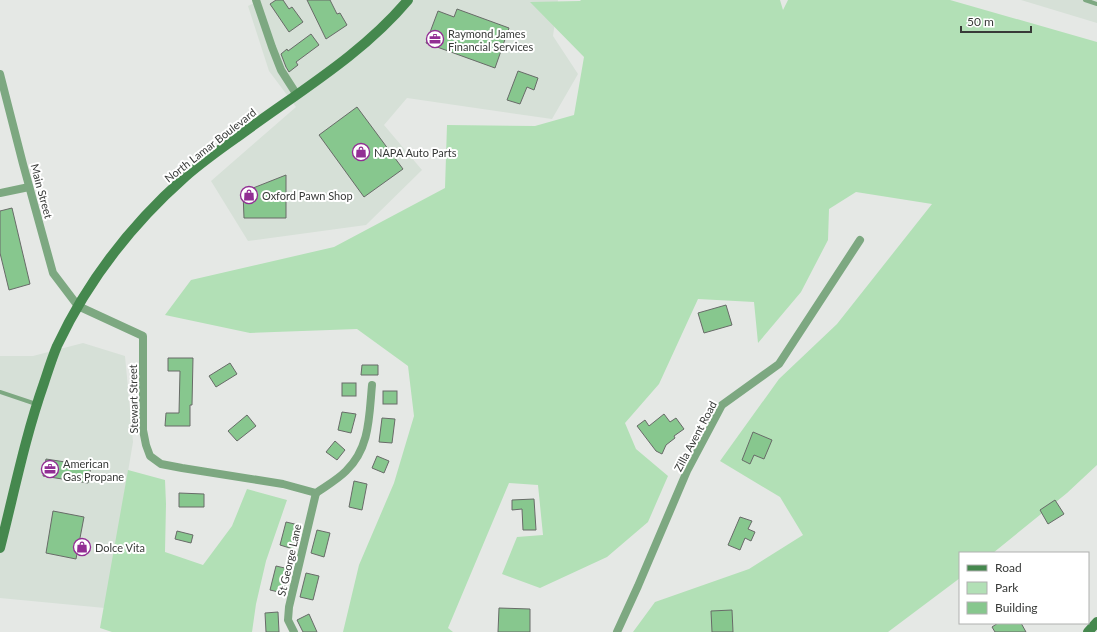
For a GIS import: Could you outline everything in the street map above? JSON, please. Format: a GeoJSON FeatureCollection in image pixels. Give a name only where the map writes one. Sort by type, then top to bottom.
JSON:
{"type":"FeatureCollection","features":[{"type":"Feature","properties":{"kind":"street"},"geometry":{"type":"LineString","coordinates":[[256,0],[281,70],[297,95]]}},
{"type":"Feature","properties":{"kind":"street","name":"North Lamar Boulevard"},"geometry":{"type":"LineString","coordinates":[[0,548],[27,438],[56,347],[96,276],[146,214],[186,176],[359,48],[400,10],[408,0]]}},
{"type":"Feature","properties":{"kind":"street","name":"Main Street"},"geometry":{"type":"LineString","coordinates":[[0,74],[53,273],[78,306]]}},
{"type":"Feature","properties":{"kind":"street"},"geometry":{"type":"LineString","coordinates":[[0,193],[29,187]]}},
{"type":"Feature","properties":{"kind":"street","name":"Zilla Avent Road"},"geometry":{"type":"LineString","coordinates":[[617,632],[687,471],[722,405],[779,364],[860,240]]}},
{"type":"Feature","properties":{"kind":"street","name":"Stewart Street"},"geometry":{"type":"LineString","coordinates":[[78,306],[143,336],[143,430],[150,456],[161,464],[283,484],[316,493]]}},
{"type":"Feature","properties":{"kind":"street"},"geometry":{"type":"LineString","coordinates":[[316,493],[346,472],[355,461],[361,450],[367,437],[372,385]]}},
{"type":"Feature","properties":{"kind":"street","name":"St George Lane"},"geometry":{"type":"LineString","coordinates":[[294,632],[288,620],[289,607],[316,493]]}},
{"type":"Feature","properties":{"kind":"street"},"geometry":{"type":"LineString","coordinates":[[1088,632],[1097,622]]}},
{"type":"Feature","properties":{"kind":"lane"},"geometry":{"type":"LineString","coordinates":[[1084,0],[1097,4]]}},
{"type":"Feature","properties":{"kind":"lane"},"geometry":{"type":"LineString","coordinates":[[0,392],[37,404]]}},
{"type":"Feature","properties":{"kind":"shaded area"},"geometry":{"type":"Polygon","coordinates":[[[260,0],[558,0],[553,36],[578,74],[552,119],[407,98],[384,125],[422,170],[366,225],[248,241],[211,181],[296,107],[269,71],[248,6],[260,0]]]}},
{"type":"Feature","properties":{"kind":"shaded area"},"geometry":{"type":"Polygon","coordinates":[[[1021,0],[1097,0],[1097,23],[1021,0]]]}},
{"type":"Feature","properties":{"kind":"shaded area"},"geometry":{"type":"Polygon","coordinates":[[[83,343],[125,356],[133,442],[105,608],[0,598],[0,356],[33,356],[83,343]]]}},
{"type":"Feature","properties":{"kind":"green space"},"geometry":{"type":"Polygon","coordinates":[[[780,0],[783,10],[788,0],[950,0],[1097,42],[1097,465],[1067,493],[994,552],[959,552],[959,579],[888,632],[633,632],[655,602],[749,569],[803,535],[780,497],[720,461],[779,379],[837,324],[932,204],[856,192],[829,209],[828,240],[801,292],[758,343],[754,302],[698,299],[659,384],[625,423],[636,449],[668,476],[648,522],[607,557],[540,588],[502,574],[517,537],[543,535],[538,485],[509,483],[448,628],[453,632],[343,632],[359,565],[394,483],[414,416],[408,366],[357,329],[250,333],[165,315],[191,280],[334,247],[445,188],[447,125],[535,126],[574,115],[584,57],[530,2],[780,0]]]}},
{"type":"Feature","properties":{"kind":"green space"},"geometry":{"type":"Polygon","coordinates":[[[128,470],[165,480],[165,552],[203,565],[232,526],[247,489],[287,500],[266,561],[256,604],[252,632],[112,632],[100,628],[128,470]]]}},
{"type":"Feature","properties":{"kind":"building"},"geometry":{"type":"Polygon","coordinates":[[[276,0],[283,0],[289,9],[292,7],[303,22],[289,32],[270,4],[276,0]]]}},
{"type":"Feature","properties":{"kind":"building"},"geometry":{"type":"Polygon","coordinates":[[[307,0],[330,0],[337,14],[340,13],[347,25],[326,39],[307,0]]]}},
{"type":"Feature","properties":{"kind":"building"},"geometry":{"type":"Polygon","coordinates":[[[457,9],[509,28],[495,68],[426,43],[438,11],[454,17],[457,9]]]}},
{"type":"Feature","properties":{"kind":"building"},"geometry":{"type":"Polygon","coordinates":[[[311,34],[319,45],[296,62],[298,65],[289,72],[281,54],[287,49],[288,51],[311,34]]]}},
{"type":"Feature","properties":{"kind":"building"},"geometry":{"type":"Polygon","coordinates":[[[518,71],[538,78],[534,90],[527,87],[520,104],[507,100],[518,71]]]}},
{"type":"Feature","properties":{"kind":"building","name":"NAPA Auto Parts"},"geometry":{"type":"Polygon","coordinates":[[[357,107],[403,169],[364,197],[319,135],[357,107]]]}},
{"type":"Feature","properties":{"kind":"building"},"geometry":{"type":"Polygon","coordinates":[[[286,175],[286,218],[244,218],[243,192],[286,175]]]}},
{"type":"Feature","properties":{"kind":"building"},"geometry":{"type":"Polygon","coordinates":[[[12,208],[30,284],[9,290],[0,253],[0,211],[12,208]]]}},
{"type":"Feature","properties":{"kind":"building"},"geometry":{"type":"Polygon","coordinates":[[[726,305],[732,325],[704,333],[698,313],[726,305]]]}},
{"type":"Feature","properties":{"kind":"building"},"geometry":{"type":"Polygon","coordinates":[[[168,358],[193,358],[190,426],[165,426],[166,413],[179,413],[180,371],[168,371],[168,358]]]}},
{"type":"Feature","properties":{"kind":"building"},"geometry":{"type":"Polygon","coordinates":[[[230,363],[237,374],[216,387],[209,376],[230,363]]]}},
{"type":"Feature","properties":{"kind":"building"},"geometry":{"type":"Polygon","coordinates":[[[362,365],[378,365],[378,375],[361,375],[362,365]]]}},
{"type":"Feature","properties":{"kind":"building"},"geometry":{"type":"Polygon","coordinates":[[[342,383],[356,383],[356,396],[342,396],[342,383]]]}},
{"type":"Feature","properties":{"kind":"building"},"geometry":{"type":"Polygon","coordinates":[[[383,391],[397,391],[397,404],[383,404],[383,391]]]}},
{"type":"Feature","properties":{"kind":"building"},"geometry":{"type":"Polygon","coordinates":[[[342,412],[356,414],[351,433],[338,430],[342,412]]]}},
{"type":"Feature","properties":{"kind":"building"},"geometry":{"type":"Polygon","coordinates":[[[664,414],[670,422],[676,418],[684,429],[674,436],[675,438],[666,445],[662,454],[656,451],[637,426],[645,420],[649,426],[664,414]]]}},
{"type":"Feature","properties":{"kind":"building"},"geometry":{"type":"Polygon","coordinates":[[[247,415],[256,426],[237,441],[228,431],[247,415]]]}},
{"type":"Feature","properties":{"kind":"building"},"geometry":{"type":"Polygon","coordinates":[[[382,418],[395,419],[392,443],[379,442],[382,418]]]}},
{"type":"Feature","properties":{"kind":"building"},"geometry":{"type":"Polygon","coordinates":[[[753,432],[772,440],[764,459],[754,455],[750,464],[742,460],[753,432]]]}},
{"type":"Feature","properties":{"kind":"building"},"geometry":{"type":"Polygon","coordinates":[[[335,441],[345,450],[337,460],[326,452],[335,441]]]}},
{"type":"Feature","properties":{"kind":"building"},"geometry":{"type":"Polygon","coordinates":[[[377,456],[389,461],[384,473],[372,468],[377,456]]]}},
{"type":"Feature","properties":{"kind":"building"},"geometry":{"type":"Polygon","coordinates":[[[46,459],[91,466],[88,483],[43,476],[46,459]]]}},
{"type":"Feature","properties":{"kind":"building"},"geometry":{"type":"Polygon","coordinates":[[[354,481],[367,484],[362,510],[349,507],[354,481]]]}},
{"type":"Feature","properties":{"kind":"building"},"geometry":{"type":"Polygon","coordinates":[[[179,493],[204,494],[204,507],[179,507],[179,493]]]}},
{"type":"Feature","properties":{"kind":"building"},"geometry":{"type":"Polygon","coordinates":[[[534,499],[536,530],[523,530],[522,509],[512,510],[512,500],[534,499]]]}},
{"type":"Feature","properties":{"kind":"building"},"geometry":{"type":"Polygon","coordinates":[[[1055,500],[1064,514],[1048,524],[1040,510],[1055,500]]]}},
{"type":"Feature","properties":{"kind":"building"},"geometry":{"type":"Polygon","coordinates":[[[53,511],[84,517],[76,559],[46,553],[53,511]]]}},
{"type":"Feature","properties":{"kind":"building"},"geometry":{"type":"Polygon","coordinates":[[[740,517],[752,521],[748,529],[755,532],[751,541],[745,538],[740,550],[728,545],[740,517]]]}},
{"type":"Feature","properties":{"kind":"building"},"geometry":{"type":"Polygon","coordinates":[[[286,522],[299,525],[293,549],[280,545],[286,522]]]}},
{"type":"Feature","properties":{"kind":"building"},"geometry":{"type":"Polygon","coordinates":[[[317,530],[330,533],[324,557],[311,553],[317,530]]]}},
{"type":"Feature","properties":{"kind":"building"},"geometry":{"type":"Polygon","coordinates":[[[177,531],[193,535],[191,543],[175,539],[177,531]]]}},
{"type":"Feature","properties":{"kind":"building"},"geometry":{"type":"Polygon","coordinates":[[[276,566],[289,569],[283,593],[270,590],[276,566]]]}},
{"type":"Feature","properties":{"kind":"building"},"geometry":{"type":"Polygon","coordinates":[[[306,573],[319,576],[313,600],[300,597],[306,573]]]}},
{"type":"Feature","properties":{"kind":"building"},"geometry":{"type":"Polygon","coordinates":[[[499,608],[530,609],[530,632],[498,632],[499,608]]]}},
{"type":"Feature","properties":{"kind":"building"},"geometry":{"type":"Polygon","coordinates":[[[732,610],[733,632],[712,632],[711,611],[732,610]]]}},
{"type":"Feature","properties":{"kind":"building"},"geometry":{"type":"Polygon","coordinates":[[[278,612],[279,632],[266,632],[265,613],[278,612]]]}},
{"type":"Feature","properties":{"kind":"building"},"geometry":{"type":"Polygon","coordinates":[[[309,614],[317,632],[303,632],[297,620],[309,614]]]}},
{"type":"Feature","properties":{"kind":"building"},"geometry":{"type":"Polygon","coordinates":[[[996,624],[1022,624],[1026,632],[995,632],[992,627],[996,624]]]}},
{"type":"Feature","properties":{"kind":"place","name":"Raymond James Financial Services"},"geometry":{"type":"Point","coordinates":[435,39]}},
{"type":"Feature","properties":{"kind":"place","name":"NAPA Auto Parts"},"geometry":{"type":"Point","coordinates":[361,152]}},
{"type":"Feature","properties":{"kind":"place","name":"Oxford Pawn Shop"},"geometry":{"type":"Point","coordinates":[249,195]}},
{"type":"Feature","properties":{"kind":"place","name":"American Gas Propane"},"geometry":{"type":"Point","coordinates":[50,469]}},
{"type":"Feature","properties":{"kind":"place","name":"Dolce Vita"},"geometry":{"type":"Point","coordinates":[82,547]}}]}
